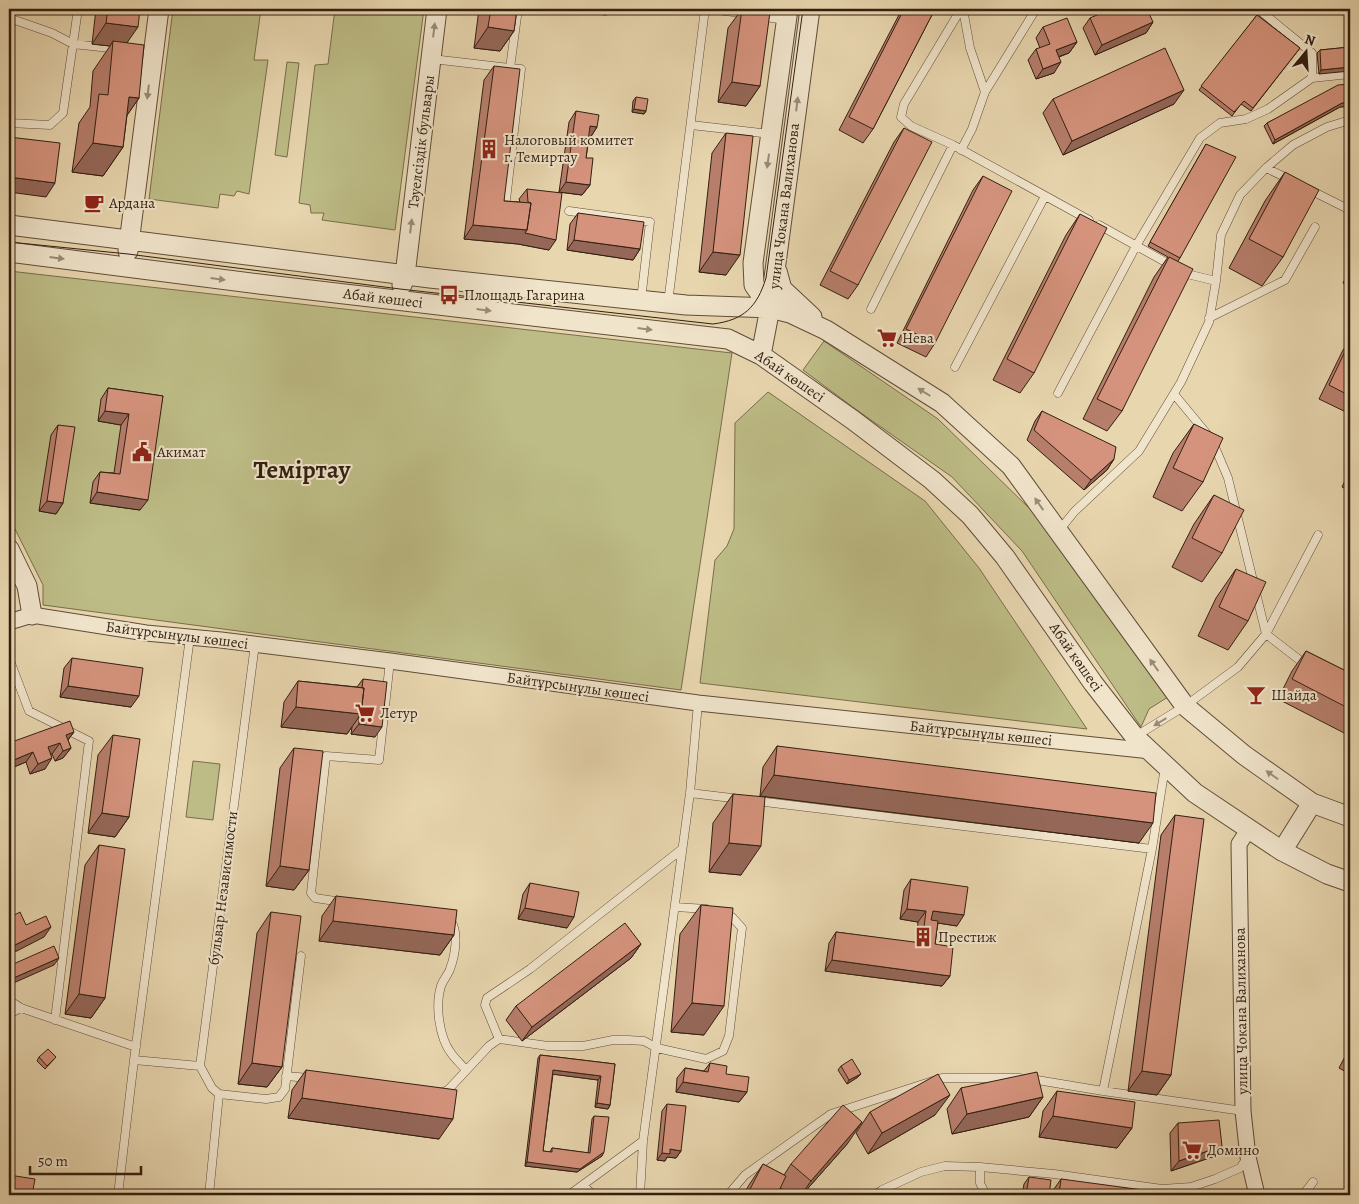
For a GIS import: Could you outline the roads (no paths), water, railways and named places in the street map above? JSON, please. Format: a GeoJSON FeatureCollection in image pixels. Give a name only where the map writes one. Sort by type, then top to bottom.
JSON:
{"type":"FeatureCollection","features":[{"type":"Feature","properties":{"kind":"street"},"geometry":{"type":"LineString","coordinates":[[127,267],[148,53],[159,9]]}},
{"type":"Feature","properties":{"kind":"street","name":"Тәуелсіздік бульвары"},"geometry":{"type":"LineString","coordinates":[[394,300],[405,275],[437,9]]}},
{"type":"Feature","properties":{"kind":"street","name":"улица Чокана Валиханова"},"geometry":{"type":"LineString","coordinates":[[770,308],[810,9]]}},
{"type":"Feature","properties":{"kind":"street","name":"улица Чокана Валиханова"},"geometry":{"type":"LineString","coordinates":[[770,308],[754,285],[753,263],[787,14]]}},
{"type":"Feature","properties":{"kind":"street","name":"Абай көшесі"},"geometry":{"type":"LineString","coordinates":[[9,225],[405,275],[668,303],[770,308],[790,313],[826,330],[942,403],[1011,466],[1185,706],[1244,755],[1312,803],[1350,817]]}},
{"type":"Feature","properties":{"kind":"street","name":"Абай көшесі"},"geometry":{"type":"LineString","coordinates":[[9,252],[728,339],[761,355],[853,420],[924,474],[970,515],[1005,557],[1093,683],[1135,737],[1195,793],[1282,851],[1327,874],[1350,882]]}},
{"type":"Feature","properties":{"kind":"street"},"geometry":{"type":"LineString","coordinates":[[720,306],[740,295],[753,263]]}},
{"type":"Feature","properties":{"kind":"street"},"geometry":{"type":"LineString","coordinates":[[776,265],[782,289],[826,330]]}},
{"type":"Feature","properties":{"kind":"street"},"geometry":{"type":"LineString","coordinates":[[761,355],[770,308]]}},
{"type":"Feature","properties":{"kind":"street"},"geometry":{"type":"LineString","coordinates":[[9,549],[27,586],[32,615]]}},
{"type":"Feature","properties":{"kind":"street","name":"Байтұрсынұлы көшесі"},"geometry":{"type":"LineString","coordinates":[[9,622],[32,615],[146,633],[390,661],[698,703],[1151,751]]}},
{"type":"Feature","properties":{"kind":"street"},"geometry":{"type":"LineString","coordinates":[[1282,851],[1312,803]]}},
{"type":"Feature","properties":{"kind":"street","name":"улица Чокана Валиханова"},"geometry":{"type":"LineString","coordinates":[[1249,829],[1239,844],[1243,1111],[1248,1157],[1257,1195]]}},
{"type":"Feature","properties":{"kind":"lane"},"geometry":{"type":"LineString","coordinates":[[9,123],[50,125],[63,113],[78,9]]}},
{"type":"Feature","properties":{"kind":"lane"},"geometry":{"type":"LineString","coordinates":[[510,68],[518,9]]}},
{"type":"Feature","properties":{"kind":"lane"},"geometry":{"type":"LineString","coordinates":[[592,9],[605,11]]}},
{"type":"Feature","properties":{"kind":"lane"},"geometry":{"type":"LineString","coordinates":[[668,303],[705,9]]}},
{"type":"Feature","properties":{"kind":"lane"},"geometry":{"type":"LineString","coordinates":[[710,9],[787,14]]}},
{"type":"Feature","properties":{"kind":"lane"},"geometry":{"type":"LineString","coordinates":[[962,9],[970,48],[985,92]]}},
{"type":"Feature","properties":{"kind":"lane"},"geometry":{"type":"LineString","coordinates":[[962,9],[904,104],[901,117],[911,126],[957,148],[1187,274],[1216,281]]}},
{"type":"Feature","properties":{"kind":"lane"},"geometry":{"type":"LineString","coordinates":[[871,309],[957,148],[972,129],[985,92],[1036,9]]}},
{"type":"Feature","properties":{"kind":"lane"},"geometry":{"type":"LineString","coordinates":[[1258,9],[1312,53],[1312,78]]}},
{"type":"Feature","properties":{"kind":"lane"},"geometry":{"type":"LineString","coordinates":[[9,18],[52,32],[73,44],[126,50]]}},
{"type":"Feature","properties":{"kind":"lane"},"geometry":{"type":"LineString","coordinates":[[430,59],[521,69],[506,200]]}},
{"type":"Feature","properties":{"kind":"lane"},"geometry":{"type":"LineString","coordinates":[[1058,393],[1136,246],[1200,138],[1220,123],[1246,119],[1268,109],[1312,78],[1350,74]]}},
{"type":"Feature","properties":{"kind":"lane"},"geometry":{"type":"LineString","coordinates":[[1058,532],[1074,512],[1139,451],[1181,382],[1209,318],[1216,281],[1221,235],[1240,195],[1266,168],[1293,145],[1327,127],[1350,120]]}},
{"type":"Feature","properties":{"kind":"lane"},"geometry":{"type":"LineString","coordinates":[[691,125],[771,134]]}},
{"type":"Feature","properties":{"kind":"lane"},"geometry":{"type":"LineString","coordinates":[[1266,168],[1350,210]]}},
{"type":"Feature","properties":{"kind":"lane"},"geometry":{"type":"LineString","coordinates":[[955,367],[1045,196]]}},
{"type":"Feature","properties":{"kind":"lane"},"geometry":{"type":"LineString","coordinates":[[569,211],[650,222],[641,300]]}},
{"type":"Feature","properties":{"kind":"lane"},"geometry":{"type":"LineString","coordinates":[[1209,318],[1285,280],[1315,226]]}},
{"type":"Feature","properties":{"kind":"lane"},"geometry":{"type":"LineString","coordinates":[[1174,394],[1212,440],[1228,478],[1266,634],[1303,664],[1311,668]]}},
{"type":"Feature","properties":{"kind":"lane"},"geometry":{"type":"LineString","coordinates":[[1135,737],[1185,706],[1238,667],[1266,634],[1318,536]]}},
{"type":"Feature","properties":{"kind":"lane"},"geometry":{"type":"LineString","coordinates":[[118,1195],[190,637]]}},
{"type":"Feature","properties":{"kind":"lane","name":"бульвар Независимости"},"geometry":{"type":"LineString","coordinates":[[200,1066],[255,644]]}},
{"type":"Feature","properties":{"kind":"lane"},"geometry":{"type":"LineString","coordinates":[[9,658],[29,711],[89,740],[55,1020]]}},
{"type":"Feature","properties":{"kind":"lane"},"geometry":{"type":"LineString","coordinates":[[351,903],[315,898],[311,893],[326,756],[379,760],[390,661]]}},
{"type":"Feature","properties":{"kind":"lane"},"geometry":{"type":"LineString","coordinates":[[640,1195],[643,1141],[690,793],[698,703]]}},
{"type":"Feature","properties":{"kind":"lane"},"geometry":{"type":"LineString","coordinates":[[1103,1090],[1152,850],[1166,765]]}},
{"type":"Feature","properties":{"kind":"lane"},"geometry":{"type":"LineString","coordinates":[[690,793],[1152,850]]}},
{"type":"Feature","properties":{"kind":"lane"},"geometry":{"type":"LineString","coordinates":[[499,1039],[485,1005],[486,998],[530,969],[682,850]]}},
{"type":"Feature","properties":{"kind":"lane"},"geometry":{"type":"LineString","coordinates":[[433,1092],[441,1093],[448,1090],[489,1046],[499,1039],[548,1046],[583,1046],[613,1040],[628,1040],[644,1042],[656,1048],[706,1059],[723,1051],[731,1027],[742,928],[732,917],[717,912],[675,908]]}},
{"type":"Feature","properties":{"kind":"lane"},"geometry":{"type":"LineString","coordinates":[[447,914],[455,926],[455,948],[450,969],[441,985],[439,994],[440,1028],[449,1051],[466,1070]]}},
{"type":"Feature","properties":{"kind":"lane"},"geometry":{"type":"LineString","coordinates":[[134,1060],[200,1066],[212,1088],[219,1094],[266,1099],[279,1097],[285,1089],[301,956]]}},
{"type":"Feature","properties":{"kind":"lane"},"geometry":{"type":"LineString","coordinates":[[9,1000],[21,1008],[136,1047]]}},
{"type":"Feature","properties":{"kind":"lane"},"geometry":{"type":"LineString","coordinates":[[9,1014],[21,1008]]}},
{"type":"Feature","properties":{"kind":"lane"},"geometry":{"type":"LineString","coordinates":[[286,1076],[316,1079]]}},
{"type":"Feature","properties":{"kind":"lane"},"geometry":{"type":"LineString","coordinates":[[728,1195],[745,1175],[831,1114],[942,1078],[1022,1078],[1243,1111]]}},
{"type":"Feature","properties":{"kind":"lane"},"geometry":{"type":"LineString","coordinates":[[209,1195],[219,1094]]}},
{"type":"Feature","properties":{"kind":"lane"},"geometry":{"type":"LineString","coordinates":[[569,1195],[643,1141]]}},
{"type":"Feature","properties":{"kind":"lane"},"geometry":{"type":"LineString","coordinates":[[875,1195],[921,1172],[945,1166],[980,1167],[1054,1174],[1162,1189],[1191,1187],[1240,1168],[1248,1157]]}},
{"type":"Feature","properties":{"kind":"lane"},"geometry":{"type":"LineString","coordinates":[[980,1167],[980,1183],[986,1195]]}},
{"type":"Feature","properties":{"kind":"lane"},"geometry":{"type":"LineString","coordinates":[[1303,1195],[1313,1182]]}},
{"type":"Feature","properties":{"kind":"lane"},"geometry":{"type":"LineString","coordinates":[[583,1185],[593,1195]]}},
{"type":"Feature","properties":{"kind":"tram line"},"geometry":{"type":"LineString","coordinates":[[9,242],[128,254],[400,289],[713,324],[724,322],[748,310],[758,297],[766,278],[803,9]]}},
{"type":"Feature","properties":{"kind":"place","name":"Налоговый комитет г. Темиртау"},"geometry":{"type":"Point","coordinates":[489,149]}},
{"type":"Feature","properties":{"kind":"place","name":"Ардана"},"geometry":{"type":"Point","coordinates":[94,203]}},
{"type":"Feature","properties":{"kind":"place","name":"Площадь Гагарина"},"geometry":{"type":"Point","coordinates":[449,295]}},
{"type":"Feature","properties":{"kind":"place","name":"Нева"},"geometry":{"type":"Point","coordinates":[887,338]}},
{"type":"Feature","properties":{"kind":"place","name":"Акимат"},"geometry":{"type":"Point","coordinates":[142,452]}},
{"type":"Feature","properties":{"kind":"place","name":"Шайда"},"geometry":{"type":"Point","coordinates":[1256,695]}},
{"type":"Feature","properties":{"kind":"place","name":"Летур"},"geometry":{"type":"Point","coordinates":[365,713]}},
{"type":"Feature","properties":{"kind":"place","name":"Престиж"},"geometry":{"type":"Point","coordinates":[923,937]}},
{"type":"Feature","properties":{"kind":"place","name":"Домино"},"geometry":{"type":"Point","coordinates":[1192,1150]}},
{"type":"Feature","properties":{"kind":"district","name":"Теміртау"},"geometry":{"type":"Point","coordinates":[302,470]}}]}
